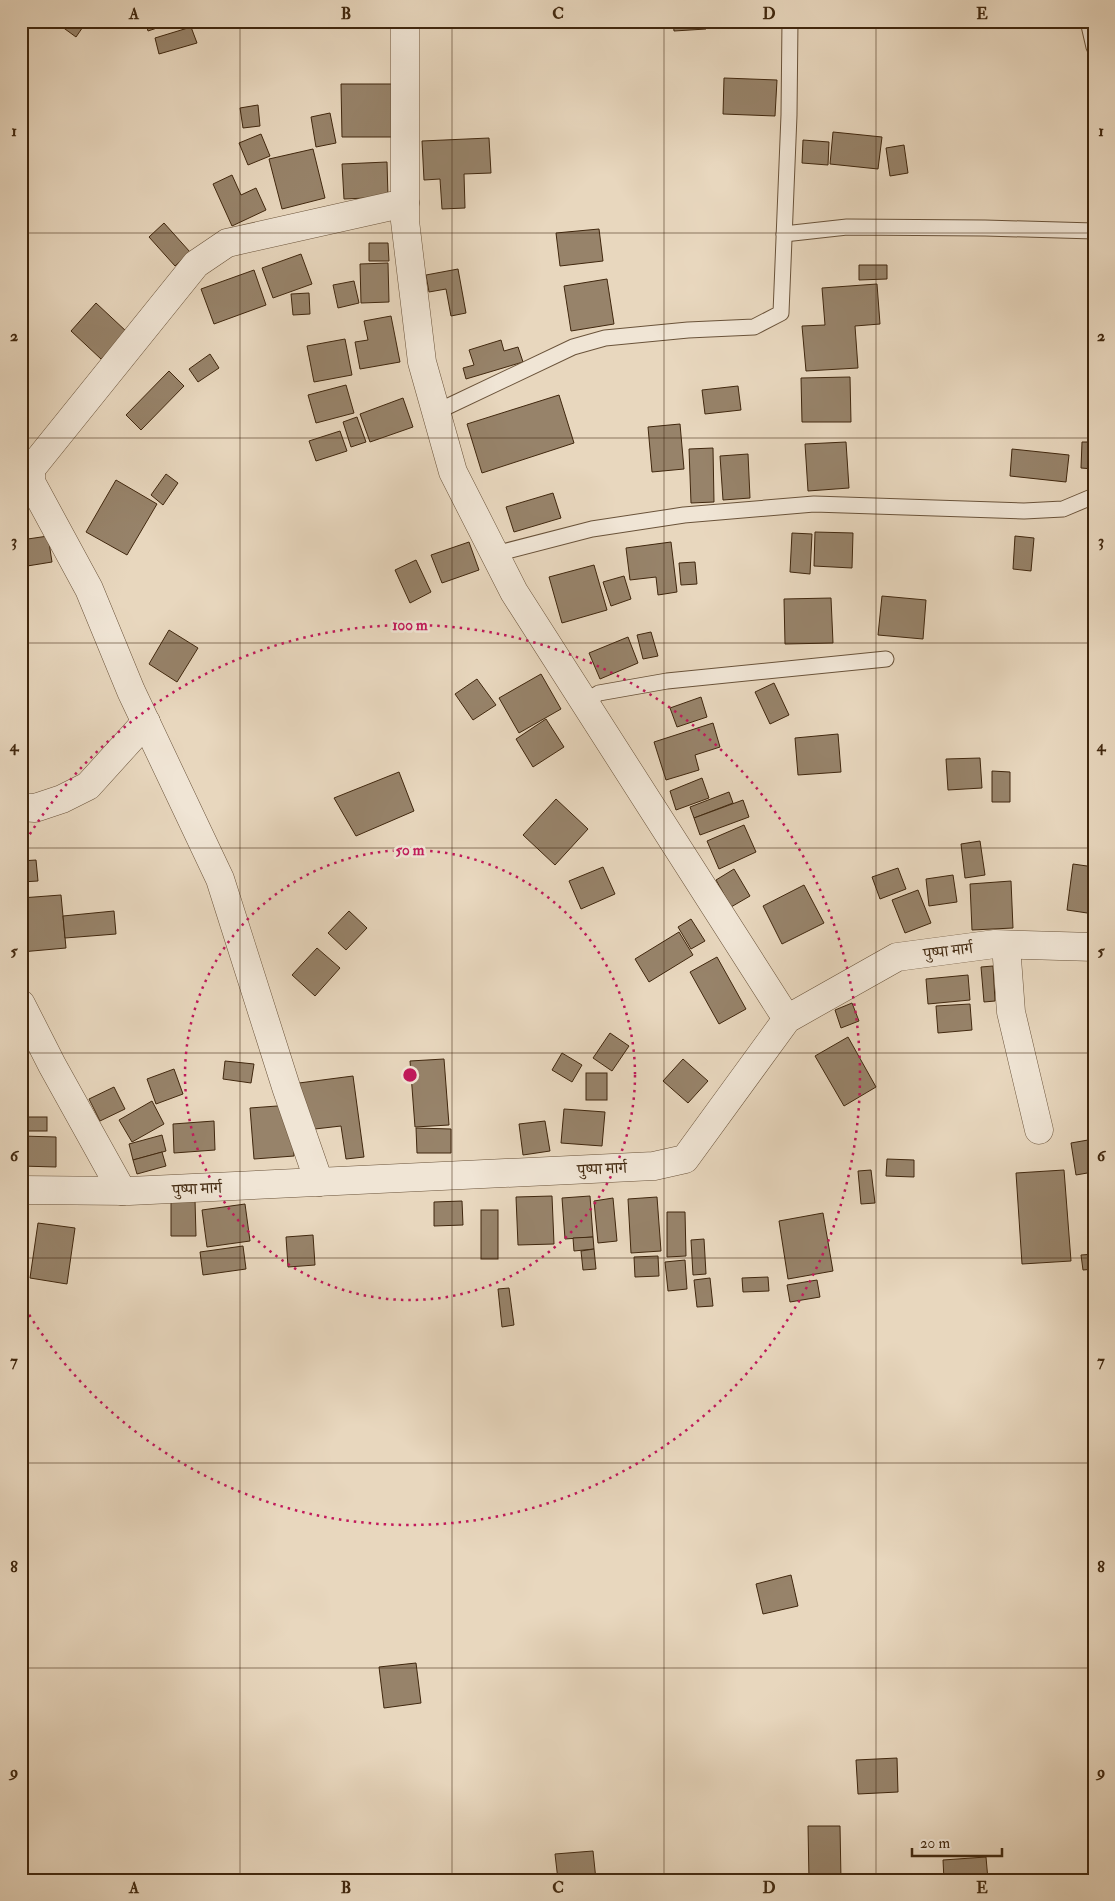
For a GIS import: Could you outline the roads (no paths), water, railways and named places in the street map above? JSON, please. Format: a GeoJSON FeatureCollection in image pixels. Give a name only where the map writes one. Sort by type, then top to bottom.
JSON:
{"type":"FeatureCollection","features":[{"type":"Feature","properties":{"kind":"street"},"geometry":{"type":"LineString","coordinates":[[405,21],[405,221],[422,362],[453,472],[514,592],[787,1019]]}},
{"type":"Feature","properties":{"kind":"street"},"geometry":{"type":"LineString","coordinates":[[319,1182],[287,1090],[220,879],[130,691],[89,589],[26,470],[196,264],[227,243],[405,204]]}},
{"type":"Feature","properties":{"kind":"street"},"geometry":{"type":"LineString","coordinates":[[21,807],[35,808],[62,799],[88,786],[146,722]]}},
{"type":"Feature","properties":{"kind":"street","name":"पुष्पा मार्ग"},"geometry":{"type":"LineString","coordinates":[[21,1190],[122,1191],[319,1182],[654,1166],[685,1159],[787,1019],[897,956],[995,944],[1094,947]]}},
{"type":"Feature","properties":{"kind":"street"},"geometry":{"type":"LineString","coordinates":[[1006,945],[1011,1012],[1039,1130]]}},
{"type":"Feature","properties":{"kind":"street"},"geometry":{"type":"LineString","coordinates":[[21,1004],[52,1065],[122,1191]]}},
{"type":"Feature","properties":{"kind":"lane"},"geometry":{"type":"LineString","coordinates":[[436,412],[573,347],[605,338],[688,330],[754,327],[781,313],[790,21]]}},
{"type":"Feature","properties":{"kind":"lane"},"geometry":{"type":"LineString","coordinates":[[1088,21],[1094,47]]}},
{"type":"Feature","properties":{"kind":"lane"},"geometry":{"type":"LineString","coordinates":[[784,234],[848,227],[1094,231]]}},
{"type":"Feature","properties":{"kind":"lane"},"geometry":{"type":"LineString","coordinates":[[495,554],[592,529],[684,515],[814,504],[1024,511],[1063,509],[1094,496]]}},
{"type":"Feature","properties":{"kind":"lane"},"geometry":{"type":"LineString","coordinates":[[584,702],[599,693],[667,681],[886,659]]}}]}
